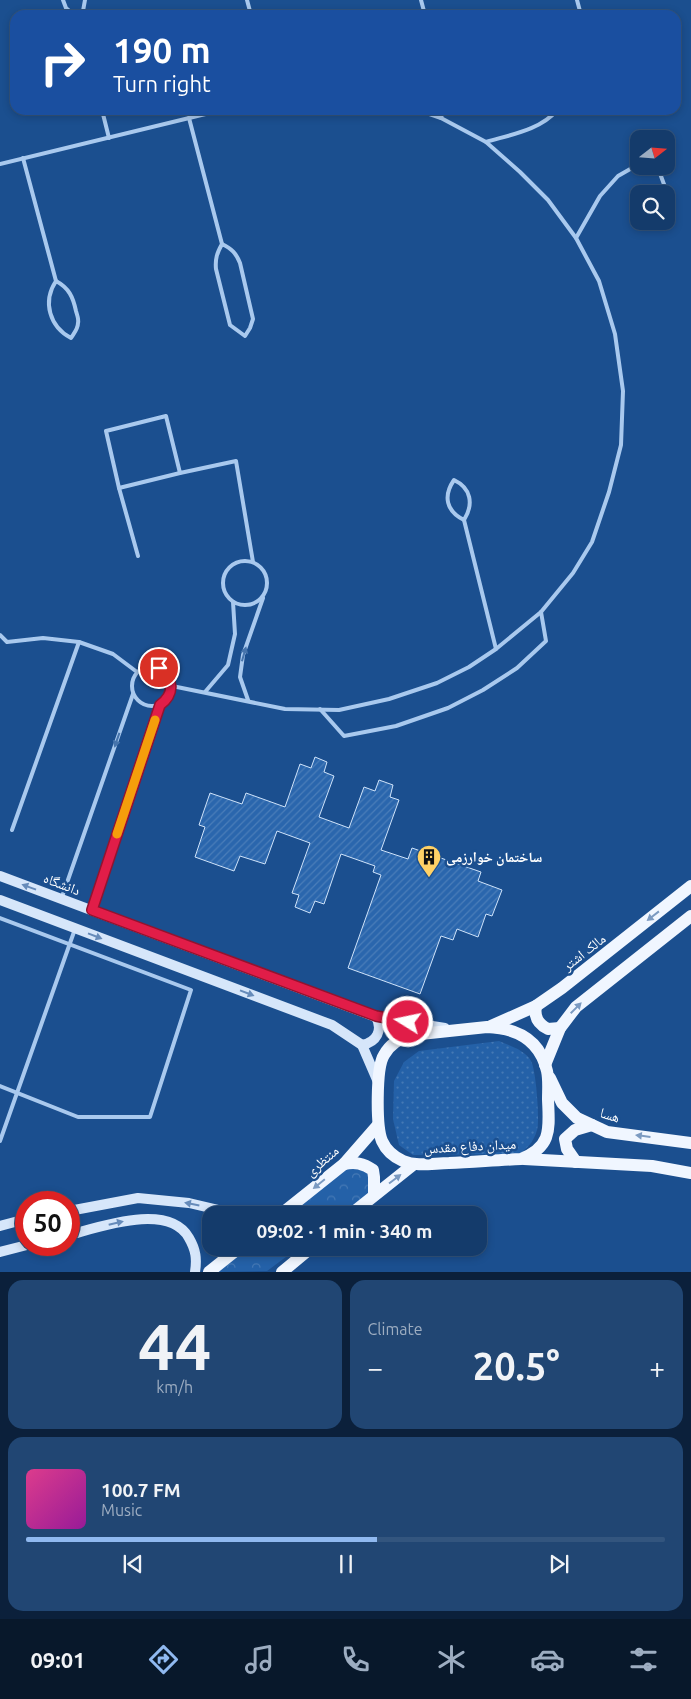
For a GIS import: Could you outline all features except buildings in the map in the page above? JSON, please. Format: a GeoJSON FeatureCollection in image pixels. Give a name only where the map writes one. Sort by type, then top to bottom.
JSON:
{"type":"FeatureCollection","features":[{"type":"Feature","properties":{"kind":"main road","name":"دانشگاه"},"geometry":{"type":"LineString","coordinates":[[0,876],[376,1016],[456,1030]]}},
{"type":"Feature","properties":{"kind":"main road","name":"مالک اشتر"},"geometry":{"type":"LineString","coordinates":[[488,1027],[536,1006],[562,988],[691,886]]}},
{"type":"Feature","properties":{"kind":"main road"},"geometry":{"type":"LineString","coordinates":[[0,900],[332,1025],[362,1045],[378,1083]]}},
{"type":"Feature","properties":{"kind":"main road"},"geometry":{"type":"LineString","coordinates":[[546,1069],[560,1028],[576,1008],[691,916]]}},
{"type":"Feature","properties":{"kind":"main road"},"geometry":{"type":"LineString","coordinates":[[536,1006],[536,1017],[543,1027],[548,1029],[560,1028]]}},
{"type":"Feature","properties":{"kind":"main road"},"geometry":{"type":"LineString","coordinates":[[362,1045],[372,1042],[376,1038],[380,1027],[376,1016]]}},
{"type":"Feature","properties":{"kind":"main road","name":"میدان دفاع مقدس"},"geometry":{"type":"LineString","coordinates":[[488,1027],[504,1028],[520,1033],[533,1043],[542,1056],[546,1069],[549,1130],[545,1140],[531,1155],[521,1159],[414,1164],[395,1157],[381,1140],[378,1125],[378,1067],[390,1046],[410,1035],[488,1027]]}},
{"type":"Feature","properties":{"kind":"main road","name":"هسا"},"geometry":{"type":"LineString","coordinates":[[546,1069],[562,1103],[577,1118],[606,1132],[691,1143]]}},
{"type":"Feature","properties":{"kind":"main road","name":"منتظری"},"geometry":{"type":"LineString","coordinates":[[291,1206],[344,1164],[378,1125]]}},
{"type":"Feature","properties":{"kind":"main road"},"geometry":{"type":"LineString","coordinates":[[576,1162],[567,1149],[565,1139],[575,1130],[592,1125]]}},
{"type":"Feature","properties":{"kind":"main road"},"geometry":{"type":"LineString","coordinates":[[521,1159],[652,1166],[691,1173]]}},
{"type":"Feature","properties":{"kind":"main road"},"geometry":{"type":"LineString","coordinates":[[344,1164],[353,1162],[363,1164],[373,1170],[374,1195]]}},
{"type":"Feature","properties":{"kind":"main road"},"geometry":{"type":"LineString","coordinates":[[361,1206],[414,1164]]}},
{"type":"Feature","properties":{"kind":"main road"},"geometry":{"type":"LineString","coordinates":[[80,1209],[138,1198],[202,1206]]}},
{"type":"Feature","properties":{"kind":"main road"},"geometry":{"type":"LineString","coordinates":[[80,1232],[123,1222],[158,1219],[172,1223],[185,1231],[192,1243],[197,1258],[195,1272]]}},
{"type":"Feature","properties":{"kind":"main road"},"geometry":{"type":"LineString","coordinates":[[0,1226],[15,1223]]}},
{"type":"Feature","properties":{"kind":"main road"},"geometry":{"type":"LineString","coordinates":[[0,1252],[15,1248]]}},
{"type":"Feature","properties":{"kind":"main road"},"geometry":{"type":"LineString","coordinates":[[210,1272],[229,1256]]}},
{"type":"Feature","properties":{"kind":"main road"},"geometry":{"type":"LineString","coordinates":[[282,1272],[301,1256]]}},
{"type":"Feature","properties":{"kind":"lane"},"geometry":{"type":"LineString","coordinates":[[103,115],[108,138]]}},
{"type":"Feature","properties":{"kind":"lane"},"geometry":{"type":"LineString","coordinates":[[0,164],[202,115]]}},
{"type":"Feature","properties":{"kind":"lane"},"geometry":{"type":"LineString","coordinates":[[172,686],[285,709],[339,710],[389,700],[437,683],[469,668],[496,648],[541,612],[573,573],[592,542],[609,492],[621,445],[623,391],[615,334],[598,281],[576,238],[548,200],[486,142],[432,115]]}},
{"type":"Feature","properties":{"kind":"lane"},"geometry":{"type":"LineString","coordinates":[[486,142],[529,129],[553,115]]}},
{"type":"Feature","properties":{"kind":"lane"},"geometry":{"type":"LineString","coordinates":[[190,118],[222,244],[215,260],[218,279],[230,325],[245,336],[253,319],[240,263],[237,255],[231,248],[222,244]]}},
{"type":"Feature","properties":{"kind":"lane"},"geometry":{"type":"LineString","coordinates":[[23,158],[56,281],[70,292],[74,300],[79,321],[71,338],[56,327],[49,307],[48,298],[56,281]]}},
{"type":"Feature","properties":{"kind":"lane"},"geometry":{"type":"LineString","coordinates":[[576,238],[600,196],[618,176],[630,169]]}},
{"type":"Feature","properties":{"kind":"lane"},"geometry":{"type":"LineString","coordinates":[[138,556],[106,432],[166,416],[180,472]]}},
{"type":"Feature","properties":{"kind":"lane"},"geometry":{"type":"LineString","coordinates":[[119,488],[180,472],[236,462],[253,562]]}},
{"type":"Feature","properties":{"kind":"lane"},"geometry":{"type":"LineString","coordinates":[[464,520],[456,516],[448,503],[447,494],[454,480],[461,483],[470,497],[468,513],[464,520],[496,648]]}},
{"type":"Feature","properties":{"kind":"lane"},"geometry":{"type":"LineString","coordinates":[[205,692],[228,665],[235,634],[233,602],[224,591],[223,576],[232,564],[238,561],[253,562],[259,565],[266,578],[265,592],[243,655],[240,676],[248,700]]}},
{"type":"Feature","properties":{"kind":"lane"},"geometry":{"type":"LineString","coordinates":[[233,602],[248,605],[261,599],[265,592]]}},
{"type":"Feature","properties":{"kind":"lane"},"geometry":{"type":"LineString","coordinates":[[320,710],[344,736],[396,726],[448,708],[483,690],[517,668],[546,641],[541,612]]}},
{"type":"Feature","properties":{"kind":"lane"},"geometry":{"type":"LineString","coordinates":[[0,635],[7,642],[43,638],[79,642],[113,654],[137,672]]}},
{"type":"Feature","properties":{"kind":"lane"},"geometry":{"type":"LineString","coordinates":[[12,830],[79,642]]}},
{"type":"Feature","properties":{"kind":"lane"},"geometry":{"type":"LineString","coordinates":[[92,910],[160,705],[170,694],[172,686],[170,678],[159,668],[151,666],[144,668],[137,672],[133,679],[133,694],[144,705],[160,705]]}},
{"type":"Feature","properties":{"kind":"lane"},"geometry":{"type":"LineString","coordinates":[[61,899],[133,694]]}},
{"type":"Feature","properties":{"kind":"lane"},"geometry":{"type":"LineString","coordinates":[[0,918],[192,990],[150,1117],[78,1117],[0,1086]]}},
{"type":"Feature","properties":{"kind":"lane"},"geometry":{"type":"LineString","coordinates":[[0,1141],[75,928]]}},
{"type":"Feature","properties":{"kind":"green space"},"geometry":{"type":"Polygon","coordinates":[[[499,1041],[525,1054],[533,1066],[538,1125],[534,1138],[528,1147],[519,1154],[413,1155],[399,1145],[393,1119],[394,1081],[404,1062],[419,1051],[499,1041]]]}},
{"type":"Feature","properties":{"kind":"green space"},"geometry":{"type":"Polygon","coordinates":[[[345,1167],[369,1172],[368,1194],[353,1206],[296,1206],[345,1167]]]}},
{"type":"Feature","properties":{"kind":"green space"},"geometry":{"type":"Polygon","coordinates":[[[234,1256],[287,1256],[267,1271],[214,1272],[234,1256]]]}},
{"type":"Feature","properties":{"kind":"slow traffic"},"geometry":{"type":"LineString","coordinates":[[117,834],[155,720]]}},
{"type":"Feature","properties":{"kind":"place","name":"ساختمان خوارزمی"},"geometry":{"type":"Point","coordinates":[429,878]}},
{"type":"Feature","properties":{"kind":"route"},"geometry":{"type":"LineString","coordinates":[[159,668],[170,678],[172,686],[170,694],[160,705],[92,910],[376,1016],[408,1022]]}}]}
